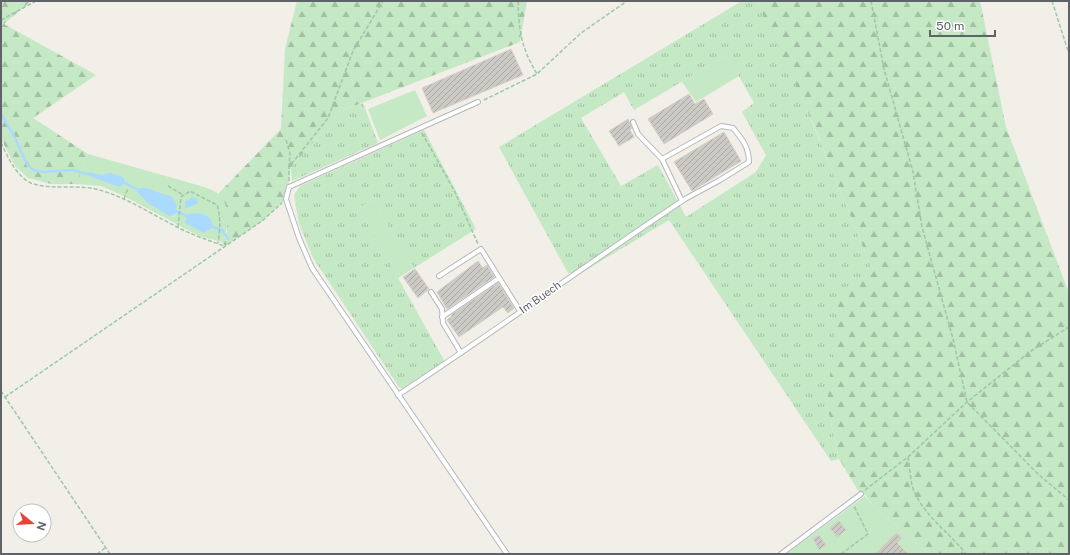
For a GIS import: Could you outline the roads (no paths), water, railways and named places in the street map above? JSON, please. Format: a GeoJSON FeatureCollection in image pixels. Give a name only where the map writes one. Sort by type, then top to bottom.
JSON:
{"type":"FeatureCollection","features":[{"type":"Feature","properties":{"kind":"lane"},"geometry":{"type":"LineString","coordinates":[[478,102],[289,187],[286,199],[299,238],[312,268],[507,554]]}},
{"type":"Feature","properties":{"kind":"lane"},"geometry":{"type":"LineString","coordinates":[[632,122],[638,134],[662,159],[682,201]]}},
{"type":"Feature","properties":{"kind":"lane","name":"Im Buech"},"geometry":{"type":"LineString","coordinates":[[398,395],[682,201],[749,162],[749,153],[744,140],[734,128],[721,126],[662,159]]}},
{"type":"Feature","properties":{"kind":"lane"},"geometry":{"type":"LineString","coordinates":[[439,276],[481,249],[520,311]]}},
{"type":"Feature","properties":{"kind":"lane"},"geometry":{"type":"LineString","coordinates":[[442,317],[499,278]]}},
{"type":"Feature","properties":{"kind":"lane"},"geometry":{"type":"LineString","coordinates":[[431,292],[442,309],[443,323],[461,353]]}},
{"type":"Feature","properties":{"kind":"lane"},"geometry":{"type":"LineString","coordinates":[[781,554],[861,494]]}},
{"type":"Feature","properties":{"kind":"water"},"geometry":{"type":"Polygon","coordinates":[[[89,172],[102,175],[110,173],[123,177],[125,182],[120,187],[89,176],[89,172]]]}},
{"type":"Feature","properties":{"kind":"water"},"geometry":{"type":"Polygon","coordinates":[[[142,188],[171,196],[177,205],[175,214],[169,216],[148,203],[137,192],[138,189],[142,188]]]}},
{"type":"Feature","properties":{"kind":"water"},"geometry":{"type":"Polygon","coordinates":[[[192,197],[197,199],[198,203],[185,209],[185,202],[192,197]]]}},
{"type":"Feature","properties":{"kind":"water"},"geometry":{"type":"Polygon","coordinates":[[[199,213],[207,216],[212,221],[212,227],[204,233],[185,223],[188,214],[199,213]]]}},
{"type":"Feature","properties":{"kind":"waterway"},"geometry":{"type":"LineString","coordinates":[[1,114],[13,134],[28,166],[36,171],[72,170],[91,175]]}},
{"type":"Feature","properties":{"kind":"waterway"},"geometry":{"type":"LineString","coordinates":[[123,182],[140,191]]}},
{"type":"Feature","properties":{"kind":"waterway"},"geometry":{"type":"LineString","coordinates":[[174,210],[189,217]]}},
{"type":"Feature","properties":{"kind":"waterway"},"geometry":{"type":"LineString","coordinates":[[210,226],[222,230],[228,239]]}}]}
